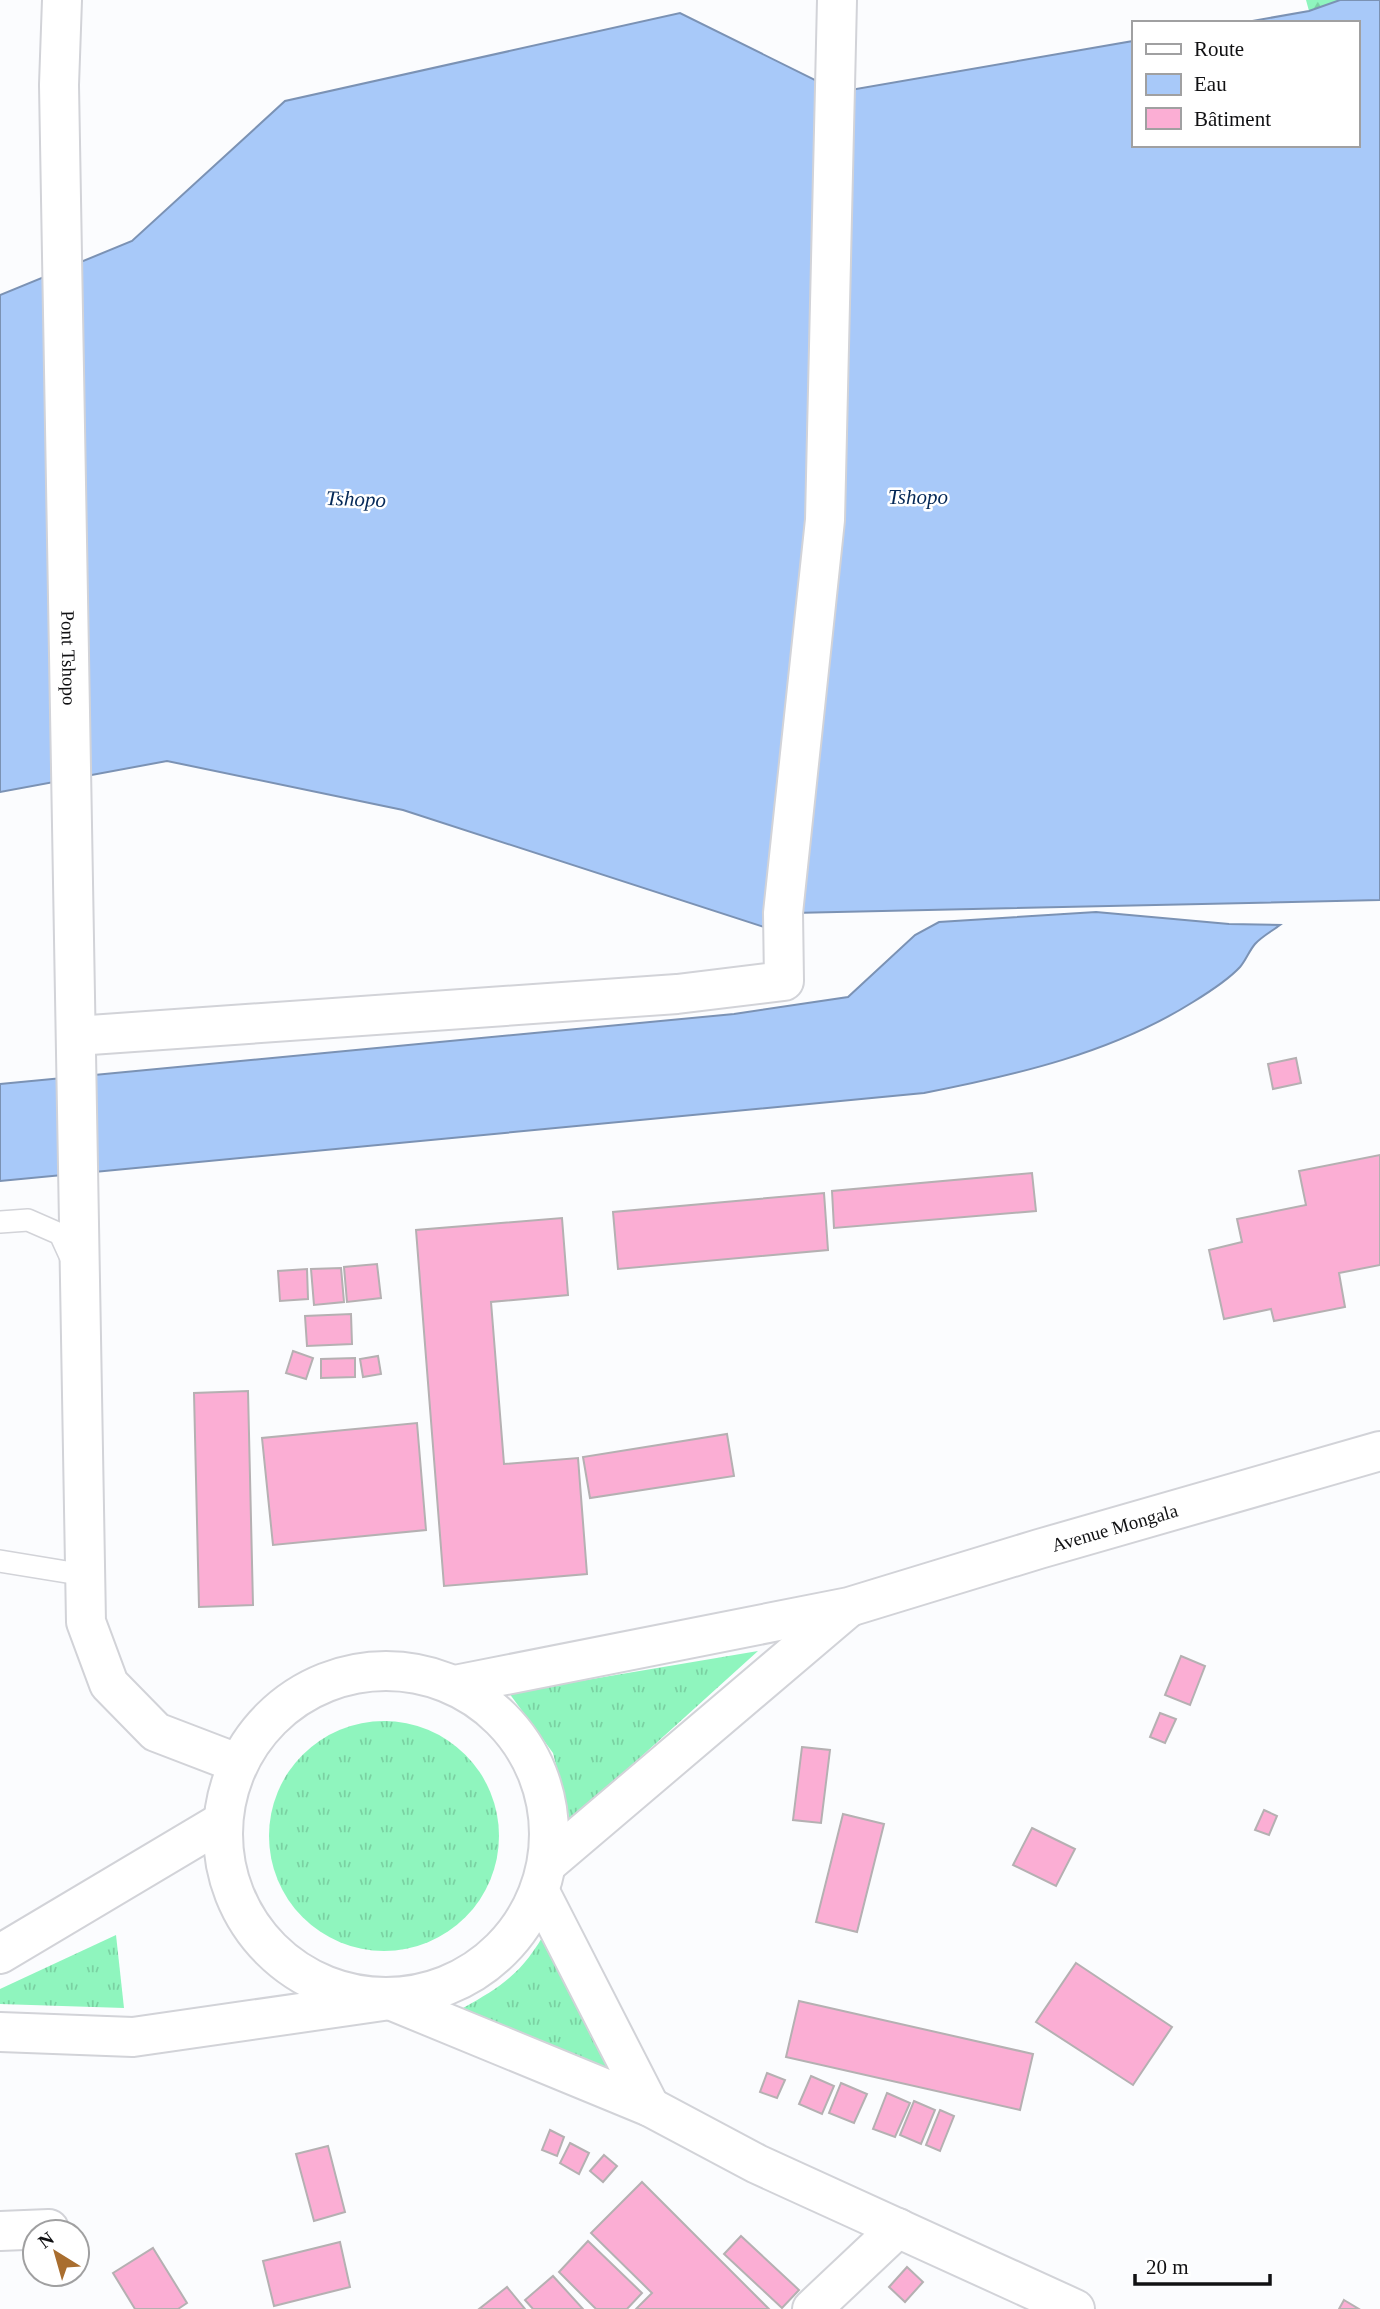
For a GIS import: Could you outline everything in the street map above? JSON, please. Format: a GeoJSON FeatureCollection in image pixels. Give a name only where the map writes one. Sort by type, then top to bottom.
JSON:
{"type":"FeatureCollection","features":[{"type":"Feature","properties":{"kind":"main road","name":"Pont Tshopo"},"geometry":{"type":"LineString","coordinates":[[62,0],[59,85],[86,1622],[109,1684],[156,1732],[237,1763]]}},
{"type":"Feature","properties":{"kind":"main road"},"geometry":{"type":"LineString","coordinates":[[76,1036],[664,995],[785,981],[783,913],[824,520],[837,0]]}},
{"type":"Feature","properties":{"kind":"main road","name":"Avenue Mongala"},"geometry":{"type":"LineString","coordinates":[[455,1685],[849,1607],[1052,1545],[1380,1451]]}},
{"type":"Feature","properties":{"kind":"main road"},"geometry":{"type":"LineString","coordinates":[[0,2032],[133,2037],[390,2000],[453,1985],[506,1947],[544,1878],[849,1607]]}},
{"type":"Feature","properties":{"kind":"main road"},"geometry":{"type":"LineString","coordinates":[[650,2107],[544,1878],[549,1809],[532,1758],[500,1715],[455,1685],[394,1670],[331,1680],[276,1712],[237,1763],[220,1823],[226,1881],[252,1933],[293,1973],[390,2000],[650,2107],[757,2164],[1074,2309]]}},
{"type":"Feature","properties":{"kind":"main road"},"geometry":{"type":"LineString","coordinates":[[0,1954],[220,1823]]}},
{"type":"Feature","properties":{"kind":"main road"},"geometry":{"type":"LineString","coordinates":[[811,2309],[898,2228]]}},
{"type":"Feature","properties":{"kind":"main road"},"geometry":{"type":"LineString","coordinates":[[0,2231],[21,2230]]}},
{"type":"Feature","properties":{"kind":"lane"},"geometry":{"type":"LineString","coordinates":[[0,1222],[28,1220],[60,1234],[72,1259],[80,1290]]}},
{"type":"Feature","properties":{"kind":"lane"},"geometry":{"type":"LineString","coordinates":[[0,1561],[85,1576]]}},
{"type":"Feature","properties":{"kind":"green space"},"geometry":{"type":"Polygon","coordinates":[[[1306,0],[1380,0],[1309,11],[1306,0]]]}},
{"type":"Feature","properties":{"kind":"green space"},"geometry":{"type":"Polygon","coordinates":[[[758,1651],[570,1821],[553,1753],[509,1693],[758,1651]]]}},
{"type":"Feature","properties":{"kind":"green space"},"geometry":{"type":"Polygon","coordinates":[[[384,1721],[406,1723],[428,1730],[457,1747],[473,1763],[494,1803],[499,1836],[497,1858],[490,1880],[473,1909],[457,1925],[417,1946],[384,1951],[362,1949],[340,1942],[311,1925],[295,1909],[274,1869],[269,1836],[271,1814],[278,1792],[295,1763],[311,1747],[351,1726],[384,1721]]]}},
{"type":"Feature","properties":{"kind":"green space"},"geometry":{"type":"Polygon","coordinates":[[[548,1927],[621,2069],[608,2081],[463,2008],[513,1975],[531,1955],[548,1927]]]}},
{"type":"Feature","properties":{"kind":"green space"},"geometry":{"type":"Polygon","coordinates":[[[116,1935],[124,2008],[0,2004],[0,1989],[116,1935]]]}},
{"type":"Feature","properties":{"kind":"water","name":"Tshopo"},"geometry":{"type":"Polygon","coordinates":[[[1340,0],[1380,0],[1380,900],[792,913],[764,927],[403,810],[167,761],[0,792],[0,295],[132,241],[285,101],[680,13],[839,92],[1132,41],[1132,147],[1359,147],[1359,21],[1252,21],[1309,11],[1340,0]]]}},
{"type":"Feature","properties":{"kind":"water"},"geometry":{"type":"Polygon","coordinates":[[[1096,912],[1229,924],[1280,925],[1257,941],[1240,967],[1230,976],[1162,1020],[1063,1060],[924,1093],[0,1181],[0,1084],[734,1014],[848,997],[915,935],[939,922],[1096,912]]]}},
{"type":"Feature","properties":{"kind":"building"},"geometry":{"type":"Polygon","coordinates":[[[1296,1058],[1301,1083],[1273,1089],[1268,1064],[1296,1058]]]}},
{"type":"Feature","properties":{"kind":"building"},"geometry":{"type":"Polygon","coordinates":[[[1380,1155],[1380,1265],[1339,1273],[1345,1307],[1274,1321],[1271,1309],[1224,1319],[1209,1250],[1242,1242],[1237,1219],[1306,1205],[1299,1171],[1380,1155]]]}},
{"type":"Feature","properties":{"kind":"building"},"geometry":{"type":"Polygon","coordinates":[[[1032,1173],[1036,1211],[834,1228],[832,1191],[1032,1173]]]}},
{"type":"Feature","properties":{"kind":"building"},"geometry":{"type":"Polygon","coordinates":[[[824,1193],[828,1250],[618,1269],[613,1212],[824,1193]]]}},
{"type":"Feature","properties":{"kind":"building"},"geometry":{"type":"Polygon","coordinates":[[[562,1218],[568,1295],[491,1302],[504,1464],[578,1458],[587,1574],[444,1586],[416,1230],[562,1218]]]}},
{"type":"Feature","properties":{"kind":"building"},"geometry":{"type":"Polygon","coordinates":[[[377,1264],[381,1298],[347,1302],[344,1267],[377,1264]]]}},
{"type":"Feature","properties":{"kind":"building"},"geometry":{"type":"Polygon","coordinates":[[[341,1268],[344,1302],[314,1305],[311,1269],[341,1268]]]}},
{"type":"Feature","properties":{"kind":"building"},"geometry":{"type":"Polygon","coordinates":[[[307,1269],[308,1299],[280,1301],[278,1271],[307,1269]]]}},
{"type":"Feature","properties":{"kind":"building"},"geometry":{"type":"Polygon","coordinates":[[[351,1314],[352,1344],[307,1346],[305,1316],[351,1314]]]}},
{"type":"Feature","properties":{"kind":"building"},"geometry":{"type":"Polygon","coordinates":[[[293,1351],[313,1358],[306,1379],[286,1373],[293,1351]]]}},
{"type":"Feature","properties":{"kind":"building"},"geometry":{"type":"Polygon","coordinates":[[[378,1356],[381,1374],[363,1377],[360,1359],[378,1356]]]}},
{"type":"Feature","properties":{"kind":"building"},"geometry":{"type":"Polygon","coordinates":[[[355,1358],[355,1377],[321,1378],[321,1359],[355,1358]]]}},
{"type":"Feature","properties":{"kind":"building"},"geometry":{"type":"Polygon","coordinates":[[[248,1391],[253,1605],[199,1607],[194,1393],[248,1391]]]}},
{"type":"Feature","properties":{"kind":"building"},"geometry":{"type":"Polygon","coordinates":[[[417,1423],[426,1530],[273,1545],[262,1438],[417,1423]]]}},
{"type":"Feature","properties":{"kind":"building"},"geometry":{"type":"Polygon","coordinates":[[[727,1434],[734,1476],[590,1498],[583,1457],[727,1434]]]}},
{"type":"Feature","properties":{"kind":"building"},"geometry":{"type":"Polygon","coordinates":[[[1181,1656],[1205,1666],[1190,1705],[1165,1695],[1181,1656]]]}},
{"type":"Feature","properties":{"kind":"building"},"geometry":{"type":"Polygon","coordinates":[[[1160,1713],[1176,1719],[1165,1743],[1150,1737],[1160,1713]]]}},
{"type":"Feature","properties":{"kind":"building"},"geometry":{"type":"Polygon","coordinates":[[[802,1747],[830,1750],[821,1823],[793,1820],[802,1747]]]}},
{"type":"Feature","properties":{"kind":"building"},"geometry":{"type":"Polygon","coordinates":[[[1264,1810],[1277,1816],[1269,1835],[1255,1830],[1264,1810]]]}},
{"type":"Feature","properties":{"kind":"building"},"geometry":{"type":"Polygon","coordinates":[[[843,1814],[884,1824],[857,1932],[816,1922],[843,1814]]]}},
{"type":"Feature","properties":{"kind":"building"},"geometry":{"type":"Polygon","coordinates":[[[1032,1828],[1075,1849],[1056,1886],[1013,1865],[1032,1828]]]}},
{"type":"Feature","properties":{"kind":"building"},"geometry":{"type":"Polygon","coordinates":[[[1076,1963],[1172,2027],[1133,2085],[1036,2022],[1076,1963]]]}},
{"type":"Feature","properties":{"kind":"building"},"geometry":{"type":"Polygon","coordinates":[[[799,2001],[1033,2054],[1020,2110],[786,2057],[799,2001]]]}},
{"type":"Feature","properties":{"kind":"building"},"geometry":{"type":"Polygon","coordinates":[[[767,2073],[785,2080],[777,2098],[760,2092],[767,2073]]]}},
{"type":"Feature","properties":{"kind":"building"},"geometry":{"type":"Polygon","coordinates":[[[811,2076],[834,2086],[822,2114],[799,2104],[811,2076]]]}},
{"type":"Feature","properties":{"kind":"building"},"geometry":{"type":"Polygon","coordinates":[[[841,2083],[867,2094],[854,2123],[829,2113],[841,2083]]]}},
{"type":"Feature","properties":{"kind":"building"},"geometry":{"type":"Polygon","coordinates":[[[887,2093],[910,2103],[895,2137],[873,2129],[887,2093]]]}},
{"type":"Feature","properties":{"kind":"building"},"geometry":{"type":"Polygon","coordinates":[[[914,2101],[935,2110],[921,2144],[900,2135],[914,2101]]]}},
{"type":"Feature","properties":{"kind":"building"},"geometry":{"type":"Polygon","coordinates":[[[940,2110],[954,2116],[940,2151],[926,2145],[940,2110]]]}},
{"type":"Feature","properties":{"kind":"building"},"geometry":{"type":"Polygon","coordinates":[[[550,2130],[564,2137],[557,2156],[542,2150],[550,2130]]]}},
{"type":"Feature","properties":{"kind":"building"},"geometry":{"type":"Polygon","coordinates":[[[570,2143],[589,2153],[579,2174],[560,2163],[570,2143]]]}},
{"type":"Feature","properties":{"kind":"building"},"geometry":{"type":"Polygon","coordinates":[[[328,2146],[345,2212],[314,2221],[296,2154],[328,2146]]]}},
{"type":"Feature","properties":{"kind":"building"},"geometry":{"type":"Polygon","coordinates":[[[604,2155],[617,2166],[603,2182],[590,2171],[604,2155]]]}},
{"type":"Feature","properties":{"kind":"building"},"geometry":{"type":"Polygon","coordinates":[[[642,2182],[769,2309],[636,2309],[652,2293],[591,2233],[642,2182]]]}},
{"type":"Feature","properties":{"kind":"building"},"geometry":{"type":"Polygon","coordinates":[[[741,2236],[799,2290],[782,2308],[724,2254],[741,2236]]]}},
{"type":"Feature","properties":{"kind":"building"},"geometry":{"type":"Polygon","coordinates":[[[588,2241],[642,2293],[627,2309],[596,2309],[559,2272],[588,2241]]]}},
{"type":"Feature","properties":{"kind":"building"},"geometry":{"type":"Polygon","coordinates":[[[340,2242],[350,2287],[274,2306],[263,2261],[340,2242]]]}},
{"type":"Feature","properties":{"kind":"building"},"geometry":{"type":"Polygon","coordinates":[[[153,2248],[187,2303],[178,2309],[135,2309],[113,2273],[153,2248]]]}},
{"type":"Feature","properties":{"kind":"building"},"geometry":{"type":"Polygon","coordinates":[[[907,2267],[923,2282],[905,2302],[889,2287],[907,2267]]]}},
{"type":"Feature","properties":{"kind":"building"},"geometry":{"type":"Polygon","coordinates":[[[553,2276],[583,2309],[533,2309],[525,2300],[553,2276]]]}},
{"type":"Feature","properties":{"kind":"building"},"geometry":{"type":"Polygon","coordinates":[[[507,2287],[525,2309],[479,2309],[507,2287]]]}},
{"type":"Feature","properties":{"kind":"building"},"geometry":{"type":"Polygon","coordinates":[[[1344,2300],[1359,2309],[1339,2309],[1344,2300]]]}}]}
